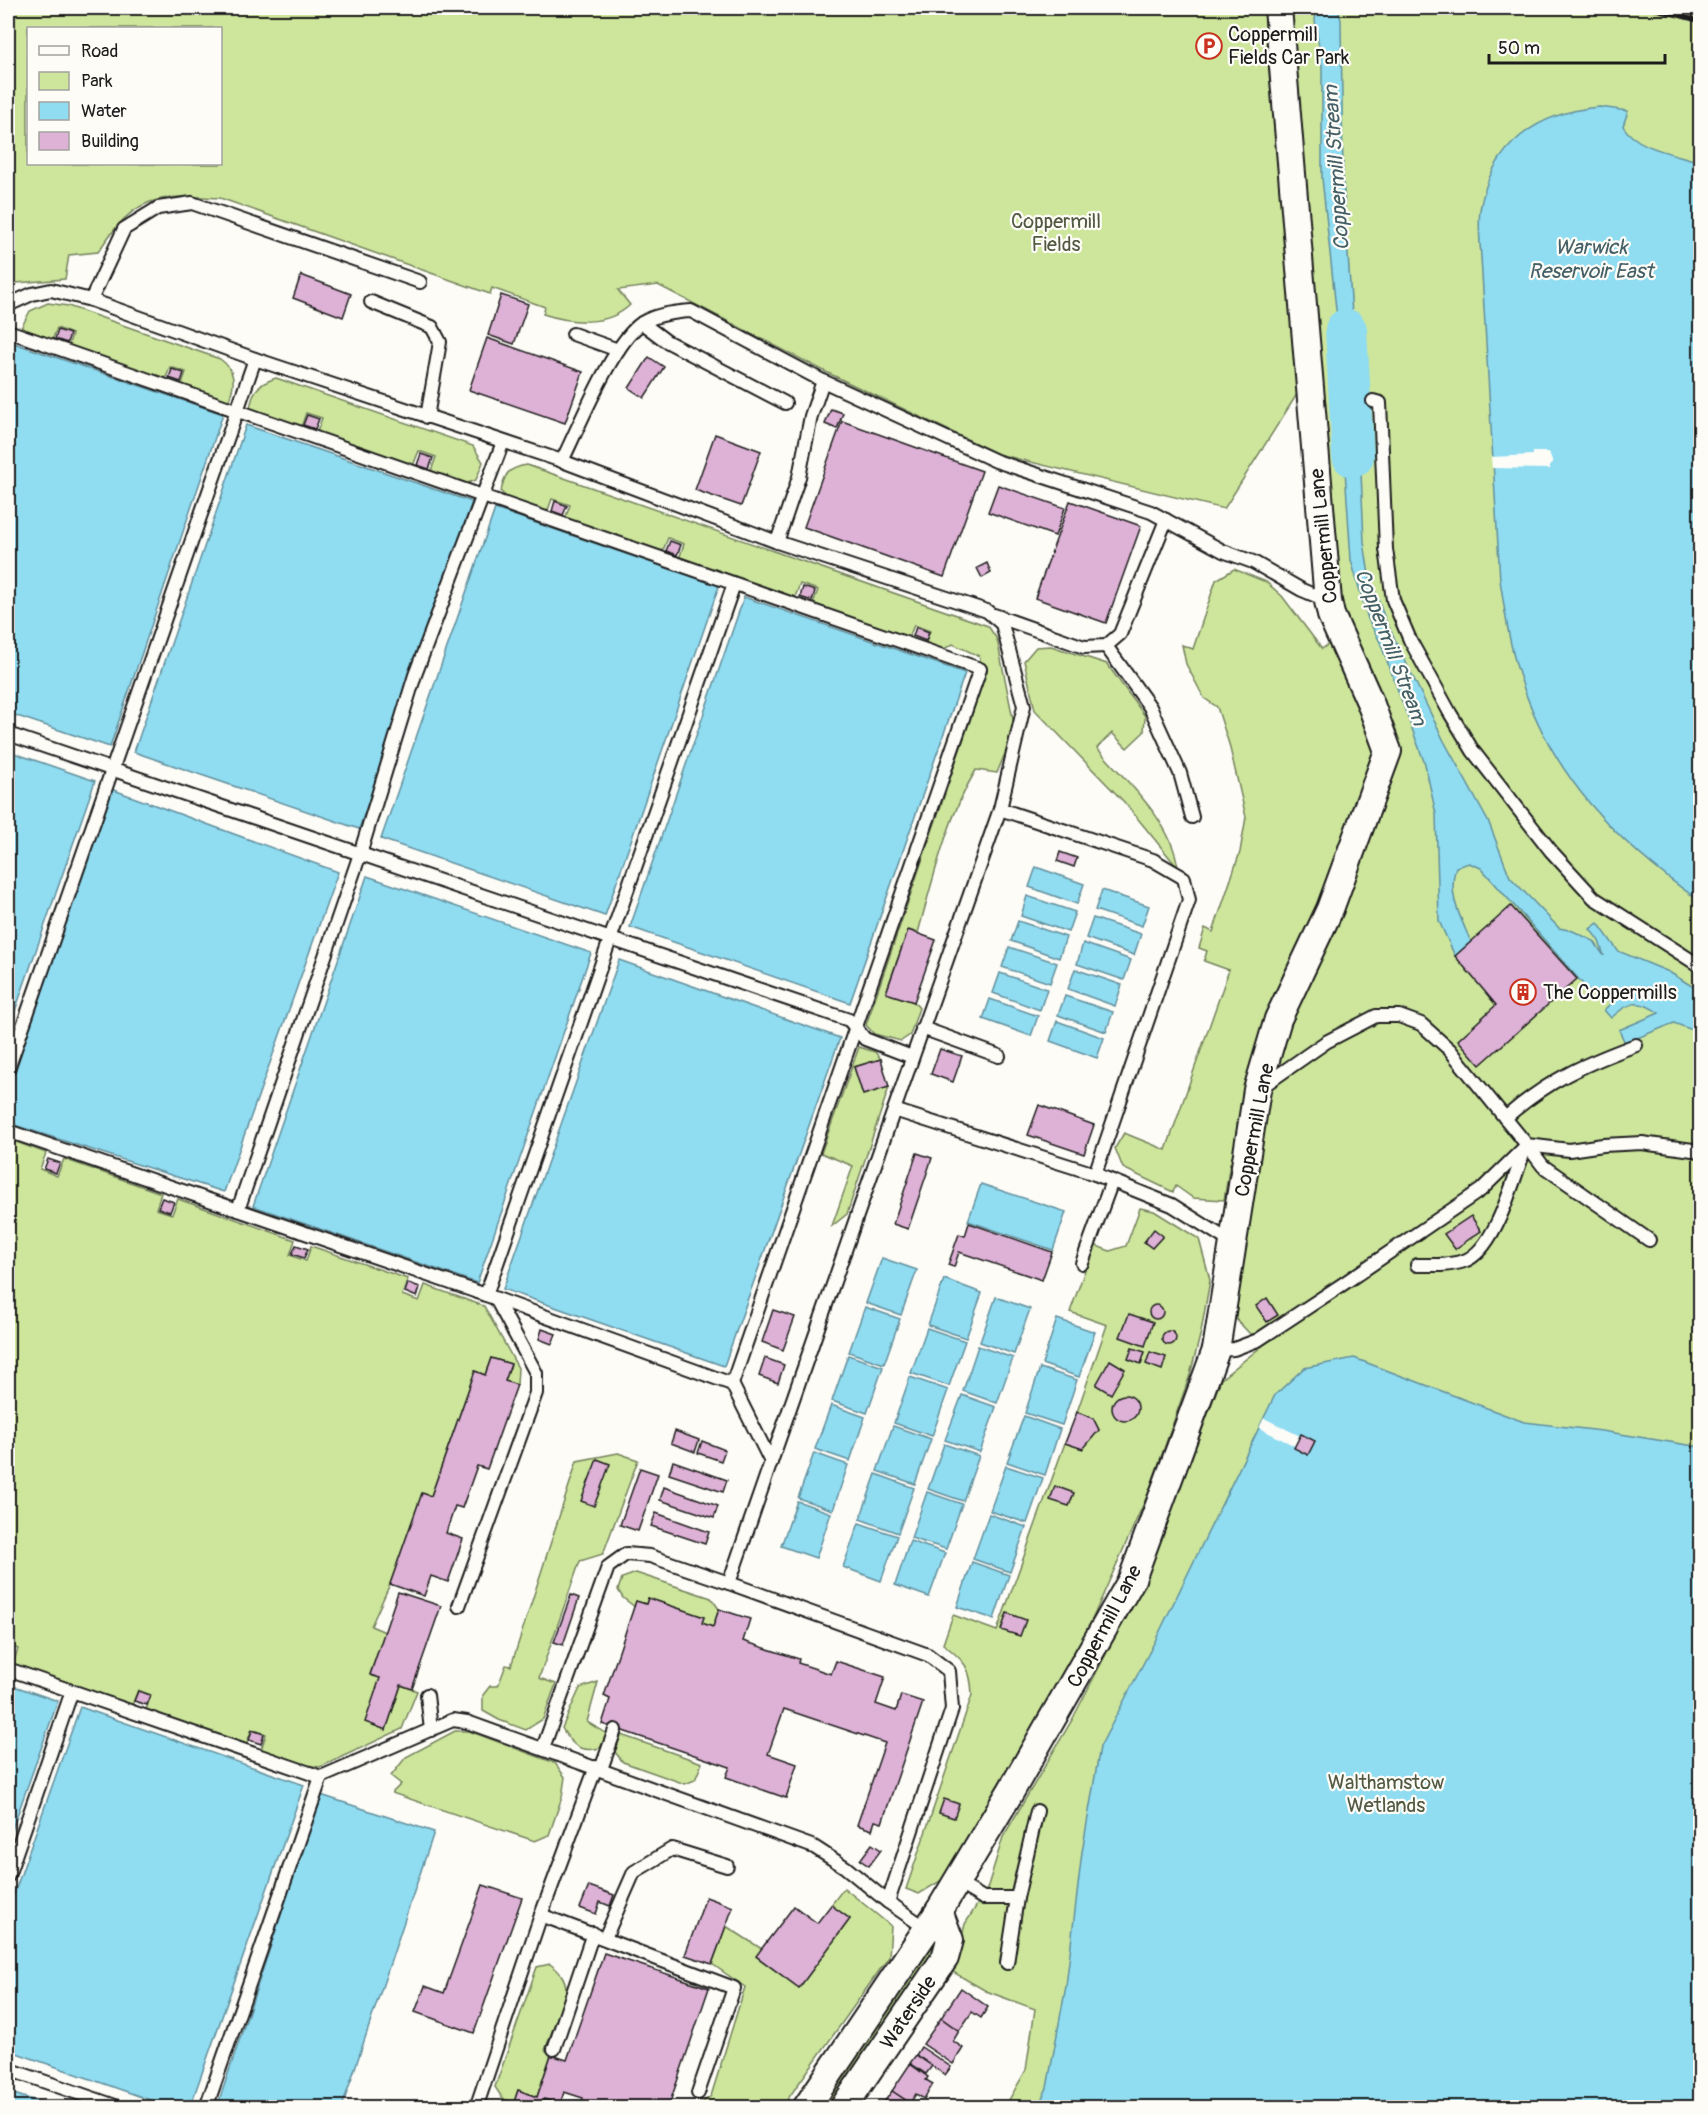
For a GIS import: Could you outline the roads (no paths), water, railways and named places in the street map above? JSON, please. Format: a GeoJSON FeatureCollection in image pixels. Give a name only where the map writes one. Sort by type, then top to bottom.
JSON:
{"type":"FeatureCollection","features":[{"type":"Feature","properties":{"kind":"street","name":"Coppermill Lane"},"geometry":{"type":"LineString","coordinates":[[806,2108],[933,1920],[1011,1791],[1132,1579],[1216,1350],[1257,1090],[1278,1019],[1330,909],[1388,751],[1370,702],[1331,615],[1328,601],[1278,8]]}},
{"type":"Feature","properties":{"kind":"street","name":"Waterside"},"geometry":{"type":"LineString","coordinates":[[843,2108],[945,1958],[950,1940],[933,1920]]}},
{"type":"Feature","properties":{"kind":"lane"},"geometry":{"type":"LineString","coordinates":[[91,300],[124,229],[159,208],[192,203],[420,282]]}},
{"type":"Feature","properties":{"kind":"lane"},"geometry":{"type":"LineString","coordinates":[[8,305],[32,294],[51,290],[91,300],[255,359],[561,461],[777,542],[1084,647],[1106,646],[1120,634],[1166,520]]}},
{"type":"Feature","properties":{"kind":"lane"},"geometry":{"type":"LineString","coordinates":[[371,302],[432,327],[440,342],[427,417]]}},
{"type":"Feature","properties":{"kind":"lane"},"geometry":{"type":"LineString","coordinates":[[561,461],[618,350],[642,323],[672,312],[691,311],[823,381],[996,461],[1151,512],[1223,552],[1253,562],[1302,590],[1328,601]]}},
{"type":"Feature","properties":{"kind":"lane"},"geometry":{"type":"LineString","coordinates":[[642,323],[666,341],[785,403]]}},
{"type":"Feature","properties":{"kind":"lane"},"geometry":{"type":"LineString","coordinates":[[8,331],[980,669],[732,1384]]}},
{"type":"Feature","properties":{"kind":"lane"},"geometry":{"type":"LineString","coordinates":[[573,334],[618,350]]}},
{"type":"Feature","properties":{"kind":"lane"},"geometry":{"type":"LineString","coordinates":[[8,1069],[255,359]]}},
{"type":"Feature","properties":{"kind":"lane"},"geometry":{"type":"LineString","coordinates":[[777,542],[800,477],[811,416],[823,381]]}},
{"type":"Feature","properties":{"kind":"lane"},"geometry":{"type":"LineString","coordinates":[[1373,401],[1380,403],[1386,549],[1393,600],[1410,640],[1450,713],[1473,751],[1551,851],[1594,898],[1701,966]]}},
{"type":"Feature","properties":{"kind":"lane"},"geometry":{"type":"LineString","coordinates":[[238,1210],[360,854],[416,675],[503,442]]}},
{"type":"Feature","properties":{"kind":"lane"},"geometry":{"type":"LineString","coordinates":[[459,1606],[536,1393],[536,1373],[491,1297],[611,939],[734,584]]}},
{"type":"Feature","properties":{"kind":"lane"},"geometry":{"type":"LineString","coordinates":[[729,1583],[1000,809],[1024,706],[1008,640],[1002,624],[990,614]]}},
{"type":"Feature","properties":{"kind":"lane"},"geometry":{"type":"LineString","coordinates":[[1106,646],[1150,707],[1179,773],[1192,817]]}},
{"type":"Feature","properties":{"kind":"lane"},"geometry":{"type":"LineString","coordinates":[[8,734],[849,1020],[865,1038],[912,1057]]}},
{"type":"Feature","properties":{"kind":"lane"},"geometry":{"type":"LineString","coordinates":[[1000,809],[1153,860],[1184,878],[1190,900],[1095,1174]]}},
{"type":"Feature","properties":{"kind":"lane"},"geometry":{"type":"LineString","coordinates":[[1257,1090],[1326,1042],[1376,1016],[1399,1016],[1421,1024],[1450,1050],[1543,1166],[1649,1240]]}},
{"type":"Feature","properties":{"kind":"lane"},"geometry":{"type":"LineString","coordinates":[[922,1028],[999,1056]]}},
{"type":"Feature","properties":{"kind":"lane"},"geometry":{"type":"LineString","coordinates":[[1505,1118],[1546,1086],[1584,1064],[1636,1044]]}},
{"type":"Feature","properties":{"kind":"lane"},"geometry":{"type":"LineString","coordinates":[[894,1110],[1095,1174],[1172,1205],[1234,1244]]}},
{"type":"Feature","properties":{"kind":"lane"},"geometry":{"type":"LineString","coordinates":[[8,1131],[491,1297],[732,1384],[771,1462]]}},
{"type":"Feature","properties":{"kind":"lane"},"geometry":{"type":"LineString","coordinates":[[1527,1145],[1569,1150],[1642,1143],[1701,1151]]}},
{"type":"Feature","properties":{"kind":"lane"},"geometry":{"type":"LineString","coordinates":[[1417,1265],[1443,1265],[1466,1260],[1488,1244],[1527,1145]]}},
{"type":"Feature","properties":{"kind":"lane"},"geometry":{"type":"LineString","coordinates":[[1216,1350],[1234,1349],[1258,1340],[1343,1284],[1481,1190],[1527,1145]]}},
{"type":"Feature","properties":{"kind":"lane"},"geometry":{"type":"LineString","coordinates":[[1082,1263],[1112,1181]]}},
{"type":"Feature","properties":{"kind":"lane"},"geometry":{"type":"LineString","coordinates":[[543,1748],[608,1567],[626,1554],[650,1556],[928,1655],[949,1671],[952,1709],[888,1902]]}},
{"type":"Feature","properties":{"kind":"lane"},"geometry":{"type":"LineString","coordinates":[[8,1669],[321,1777],[453,1720],[467,1722],[814,1847],[845,1867],[888,1902],[933,1920]]}},
{"type":"Feature","properties":{"kind":"lane"},"geometry":{"type":"LineString","coordinates":[[8,1876],[72,1691]]}},
{"type":"Feature","properties":{"kind":"lane"},"geometry":{"type":"LineString","coordinates":[[427,1695],[431,1730]]}},
{"type":"Feature","properties":{"kind":"lane"},"geometry":{"type":"LineString","coordinates":[[480,2106],[541,1915],[615,1730]]}},
{"type":"Feature","properties":{"kind":"lane"},"geometry":{"type":"LineString","coordinates":[[206,2108],[321,1777]]}},
{"type":"Feature","properties":{"kind":"lane"},"geometry":{"type":"LineString","coordinates":[[1007,1963],[1017,1898],[1038,1811]]}},
{"type":"Feature","properties":{"kind":"lane"},"geometry":{"type":"LineString","coordinates":[[606,1938],[634,1872],[672,1849],[727,1866]]}},
{"type":"Feature","properties":{"kind":"lane"},"geometry":{"type":"LineString","coordinates":[[956,1882],[983,1898],[1017,1898]]}},
{"type":"Feature","properties":{"kind":"lane"},"geometry":{"type":"LineString","coordinates":[[541,1915],[734,1988],[698,2093]]}},
{"type":"Feature","properties":{"kind":"lane"},"geometry":{"type":"LineString","coordinates":[[554,2049],[593,1934]]}},
{"type":"Feature","properties":{"kind":"lane"},"geometry":{"type":"LineString","coordinates":[[8,2069],[121,2108]]}},
{"type":"Feature","properties":{"kind":"water"},"geometry":{"type":"Polygon","coordinates":[[[1317,8],[1338,8],[1341,20],[1343,179],[1357,390],[1341,384],[1341,356],[1322,178],[1322,66],[1315,20],[1317,8]]]}},
{"type":"Feature","properties":{"kind":"water","name":"Warwick Reservoir East"},"geometry":{"type":"Polygon","coordinates":[[[1600,107],[1628,111],[1623,126],[1637,140],[1658,150],[1700,162],[1700,901],[1669,879],[1614,830],[1568,774],[1549,744],[1532,710],[1519,674],[1510,640],[1500,580],[1479,234],[1480,210],[1486,187],[1495,167],[1506,150],[1520,136],[1556,116],[1600,107]]]}},
{"type":"Feature","properties":{"kind":"water"},"geometry":{"type":"Polygon","coordinates":[[[8,341],[223,414],[110,747],[8,713],[8,341]]]}},
{"type":"Feature","properties":{"kind":"water"},"geometry":{"type":"Polygon","coordinates":[[[1340,395],[1358,402],[1364,542],[1369,575],[1385,619],[1444,741],[1489,823],[1510,877],[1559,928],[1573,931],[1594,941],[1604,956],[1599,941],[1590,929],[1598,923],[1618,951],[1669,972],[1700,991],[1700,1033],[1674,1023],[1625,1043],[1619,1030],[1659,1013],[1645,1005],[1634,1004],[1623,1008],[1611,1018],[1604,1010],[1610,1004],[1608,999],[1589,991],[1481,868],[1469,863],[1456,867],[1453,886],[1456,905],[1471,942],[1455,956],[1439,921],[1436,814],[1425,764],[1380,642],[1368,619],[1351,560],[1340,395]]]}},
{"type":"Feature","properties":{"kind":"water"},"geometry":{"type":"Polygon","coordinates":[[[246,425],[472,502],[359,829],[134,752],[246,425]]]}},
{"type":"Feature","properties":{"kind":"water"},"geometry":{"type":"Polygon","coordinates":[[[495,509],[719,586],[605,916],[381,839],[495,509]]]}},
{"type":"Feature","properties":{"kind":"water"},"geometry":{"type":"Polygon","coordinates":[[[744,597],[965,673],[850,1003],[630,927],[744,597]]]}},
{"type":"Feature","properties":{"kind":"water"},"geometry":{"type":"Polygon","coordinates":[[[8,751],[95,781],[8,1031],[8,751]]]}},
{"type":"Feature","properties":{"kind":"water"},"geometry":{"type":"Polygon","coordinates":[[[111,789],[338,872],[224,1192],[8,1123],[8,1089],[111,789]]]}},
{"type":"Feature","properties":{"kind":"water"},"geometry":{"type":"Polygon","coordinates":[[[1036,867],[1084,884],[1077,904],[1029,887],[1036,867]]]}},
{"type":"Feature","properties":{"kind":"water"},"geometry":{"type":"Polygon","coordinates":[[[367,876],[591,953],[477,1283],[253,1206],[367,876]]]}},
{"type":"Feature","properties":{"kind":"water"},"geometry":{"type":"Polygon","coordinates":[[[1102,890],[1149,906],[1142,926],[1095,910],[1102,890]]]}},
{"type":"Feature","properties":{"kind":"water"},"geometry":{"type":"Polygon","coordinates":[[[1027,896],[1075,912],[1068,932],[1021,916],[1027,896]]]}},
{"type":"Feature","properties":{"kind":"water"},"geometry":{"type":"Polygon","coordinates":[[[1093,918],[1141,934],[1134,955],[1086,938],[1093,918]]]}},
{"type":"Feature","properties":{"kind":"water"},"geometry":{"type":"Polygon","coordinates":[[[1018,921],[1066,937],[1059,958],[1011,941],[1018,921]]]}},
{"type":"Feature","properties":{"kind":"water"},"geometry":{"type":"Polygon","coordinates":[[[1083,943],[1131,960],[1124,980],[1077,964],[1083,943]]]}},
{"type":"Feature","properties":{"kind":"water"},"geometry":{"type":"Polygon","coordinates":[[[1009,947],[1057,963],[1050,983],[1002,967],[1009,947]]]}},
{"type":"Feature","properties":{"kind":"water"},"geometry":{"type":"Polygon","coordinates":[[[619,960],[840,1038],[724,1366],[503,1289],[619,960]]]}},
{"type":"Feature","properties":{"kind":"water"},"geometry":{"type":"Polygon","coordinates":[[[1075,969],[1122,985],[1115,1006],[1068,989],[1075,969]]]}},
{"type":"Feature","properties":{"kind":"water"},"geometry":{"type":"Polygon","coordinates":[[[1000,973],[1047,989],[1040,1010],[993,993],[1000,973]]]}},
{"type":"Feature","properties":{"kind":"water"},"geometry":{"type":"Polygon","coordinates":[[[1065,996],[1113,1012],[1106,1032],[1058,1015],[1065,996]]]}},
{"type":"Feature","properties":{"kind":"water"},"geometry":{"type":"Polygon","coordinates":[[[990,999],[1038,1016],[1031,1036],[983,1019],[990,999]]]}},
{"type":"Feature","properties":{"kind":"water"},"geometry":{"type":"Polygon","coordinates":[[[1057,1021],[1104,1038],[1097,1058],[1050,1041],[1057,1021]]]}},
{"type":"Feature","properties":{"kind":"water"},"geometry":{"type":"Polygon","coordinates":[[[981,1184],[1066,1212],[1053,1250],[968,1221],[981,1184]]]}},
{"type":"Feature","properties":{"kind":"water"},"geometry":{"type":"Polygon","coordinates":[[[882,1258],[917,1270],[901,1315],[866,1303],[882,1258]]]}},
{"type":"Feature","properties":{"kind":"water"},"geometry":{"type":"Polygon","coordinates":[[[944,1279],[982,1293],[966,1338],[928,1325],[944,1279]]]}},
{"type":"Feature","properties":{"kind":"water"},"geometry":{"type":"Polygon","coordinates":[[[996,1297],[1030,1309],[1014,1354],[980,1342],[996,1297]]]}},
{"type":"Feature","properties":{"kind":"water"},"geometry":{"type":"Polygon","coordinates":[[[865,1307],[900,1319],[884,1364],[849,1352],[865,1307]]]}},
{"type":"Feature","properties":{"kind":"water"},"geometry":{"type":"Polygon","coordinates":[[[1057,1319],[1095,1332],[1079,1377],[1042,1364],[1057,1319]]]}},
{"type":"Feature","properties":{"kind":"water"},"geometry":{"type":"Polygon","coordinates":[[[927,1328],[965,1341],[949,1386],[911,1373],[927,1328]]]}},
{"type":"Feature","properties":{"kind":"water"},"geometry":{"type":"Polygon","coordinates":[[[978,1346],[1013,1358],[997,1403],[963,1391],[978,1346]]]}},
{"type":"Feature","properties":{"kind":"water"},"geometry":{"type":"Polygon","coordinates":[[[848,1355],[883,1367],[867,1413],[832,1401],[848,1355]]]}},
{"type":"Feature","properties":{"kind":"water"},"geometry":{"type":"Polygon","coordinates":[[[1354,1358],[1524,1422],[1602,1431],[1700,1447],[1700,2107],[1037,2108],[1047,2088],[1066,1986],[1082,1852],[1100,1747],[1155,1641],[1275,1395],[1304,1368],[1354,1358]]]}},
{"type":"Feature","properties":{"kind":"water"},"geometry":{"type":"Polygon","coordinates":[[[1040,1368],[1077,1380],[1062,1425],[1025,1413],[1040,1368]]]}},
{"type":"Feature","properties":{"kind":"water"},"geometry":{"type":"Polygon","coordinates":[[[910,1377],[948,1390],[932,1436],[894,1423],[910,1377]]]}},
{"type":"Feature","properties":{"kind":"water"},"geometry":{"type":"Polygon","coordinates":[[[962,1395],[996,1407],[980,1452],[945,1440],[962,1395]]]}},
{"type":"Feature","properties":{"kind":"water"},"geometry":{"type":"Polygon","coordinates":[[[831,1405],[865,1417],[850,1461],[815,1449],[831,1405]]]}},
{"type":"Feature","properties":{"kind":"water"},"geometry":{"type":"Polygon","coordinates":[[[1024,1416],[1060,1429],[1045,1475],[1007,1462],[1024,1416]]]}},
{"type":"Feature","properties":{"kind":"water"},"geometry":{"type":"Polygon","coordinates":[[[893,1426],[931,1439],[915,1484],[877,1471],[893,1426]]]}},
{"type":"Feature","properties":{"kind":"water"},"geometry":{"type":"Polygon","coordinates":[[[944,1444],[979,1456],[963,1501],[928,1489],[944,1444]]]}},
{"type":"Feature","properties":{"kind":"water"},"geometry":{"type":"Polygon","coordinates":[[[814,1453],[848,1465],[833,1510],[798,1498],[814,1453]]]}},
{"type":"Feature","properties":{"kind":"water"},"geometry":{"type":"Polygon","coordinates":[[[1006,1466],[1043,1478],[1027,1523],[990,1511],[1006,1466]]]}},
{"type":"Feature","properties":{"kind":"water"},"geometry":{"type":"Polygon","coordinates":[[[876,1474],[914,1488],[898,1533],[860,1519],[876,1474]]]}},
{"type":"Feature","properties":{"kind":"water"},"geometry":{"type":"Polygon","coordinates":[[[927,1492],[962,1504],[946,1549],[911,1538],[927,1492]]]}},
{"type":"Feature","properties":{"kind":"water"},"geometry":{"type":"Polygon","coordinates":[[[797,1501],[831,1513],[816,1558],[781,1546],[797,1501]]]}},
{"type":"Feature","properties":{"kind":"water"},"geometry":{"type":"Polygon","coordinates":[[[989,1514],[1026,1527],[1010,1572],[973,1559],[989,1514]]]}},
{"type":"Feature","properties":{"kind":"water"},"geometry":{"type":"Polygon","coordinates":[[[859,1523],[897,1536],[881,1581],[843,1567],[859,1523]]]}},
{"type":"Feature","properties":{"kind":"water"},"geometry":{"type":"Polygon","coordinates":[[[910,1541],[945,1553],[929,1597],[895,1585],[910,1541]]]}},
{"type":"Feature","properties":{"kind":"water"},"geometry":{"type":"Polygon","coordinates":[[[972,1562],[1009,1575],[994,1619],[957,1607],[972,1562]]]}},
{"type":"Feature","properties":{"kind":"water"},"geometry":{"type":"Polygon","coordinates":[[[8,1684],[58,1701],[8,1841],[8,1684]]]}},
{"type":"Feature","properties":{"kind":"water"},"geometry":{"type":"Polygon","coordinates":[[[80,1707],[304,1785],[190,2107],[170,2107],[8,2050],[8,1911],[80,1707]]]}},
{"type":"Feature","properties":{"kind":"water"},"geometry":{"type":"Polygon","coordinates":[[[321,1795],[434,1832],[342,2107],[217,2107],[321,1795]]]}},
{"type":"Feature","properties":{"kind":"water"},"geometry":{"type":"Polygon","coordinates":[[[8,2092],[54,2107],[8,2107],[8,2092]]]}},
{"type":"Feature","properties":{"kind":"waterway","name":"Coppermill Stream"},"geometry":{"type":"LineString","coordinates":[[1346,330],[1353,456]]}},
{"type":"Feature","properties":{"kind":"railway"},"geometry":{"type":"LineString","coordinates":[[1651,8],[1700,21]]}},
{"type":"Feature","properties":{"kind":"place","name":"Coppermill Fields Car Park"},"geometry":{"type":"Point","coordinates":[1209,46]}},
{"type":"Feature","properties":{"kind":"place","name":"The Coppermills"},"geometry":{"type":"Point","coordinates":[1523,992]}},
{"type":"Feature","properties":{"kind":"park label","name":"Coppermill Fields"},"geometry":{"type":"Point","coordinates":[1056,232]}},
{"type":"Feature","properties":{"kind":"park label","name":"Walthamstow Wetlands"},"geometry":{"type":"Point","coordinates":[1386,1794]}}]}
